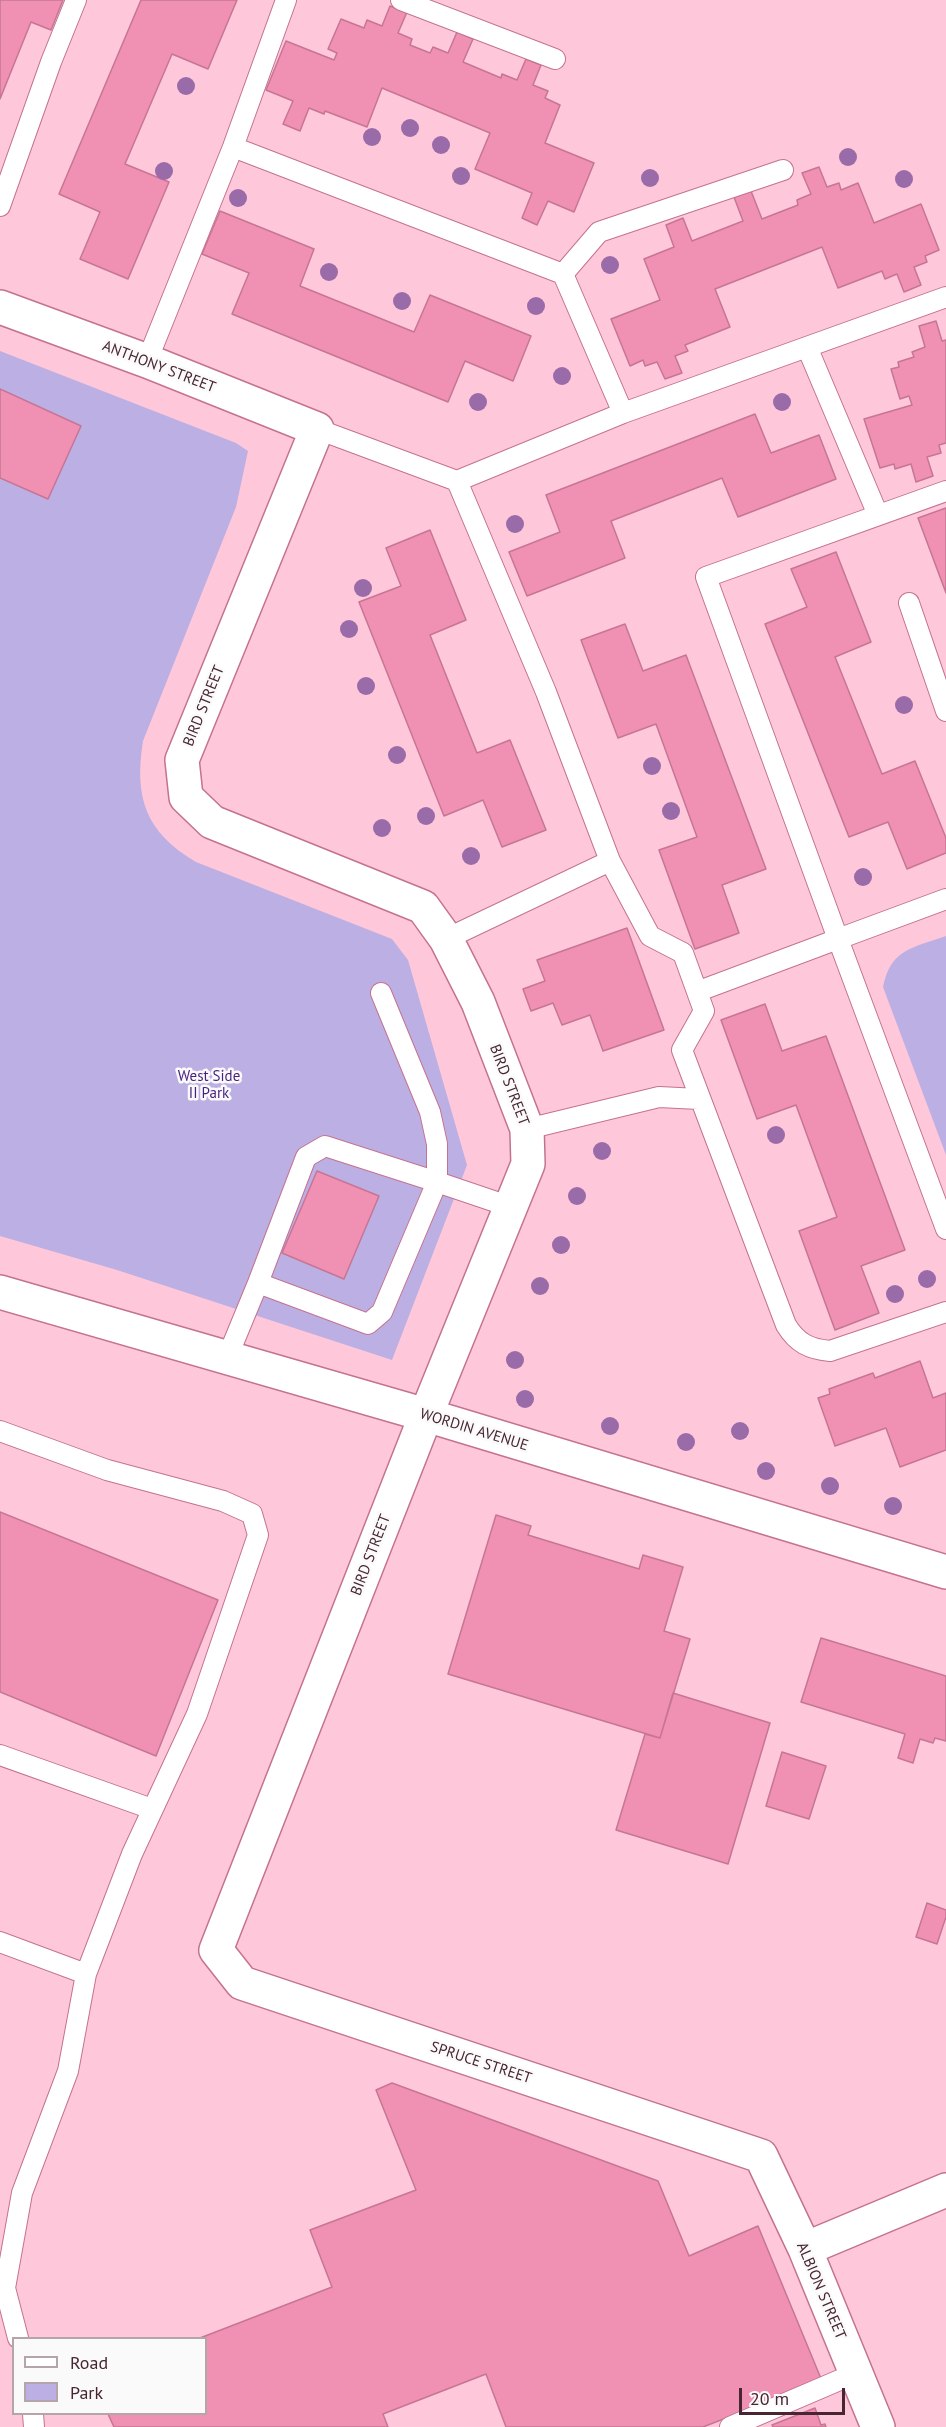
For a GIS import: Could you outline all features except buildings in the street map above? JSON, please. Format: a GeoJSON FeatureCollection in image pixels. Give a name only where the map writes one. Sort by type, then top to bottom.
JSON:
{"type":"FeatureCollection","features":[{"type":"Feature","properties":{"kind":"street","name":"ANTHONY STREET"},"geometry":{"type":"LineString","coordinates":[[0,307],[147,361],[317,429]]}},
{"type":"Feature","properties":{"kind":"street","name":"BIRD STREET"},"geometry":{"type":"LineString","coordinates":[[216,1950],[426,1415],[528,1164],[527,1129],[478,1002],[446,939],[423,907],[212,822],[186,797],[182,760],[317,429]]}},
{"type":"Feature","properties":{"kind":"street","name":"WORDIN AVENUE"},"geometry":{"type":"LineString","coordinates":[[0,1292],[426,1415],[946,1572]]}},
{"type":"Feature","properties":{"kind":"street","name":"SPRUCE STREET"},"geometry":{"type":"LineString","coordinates":[[216,1950],[242,1983],[761,2156]]}},
{"type":"Feature","properties":{"kind":"street","name":"ALBION STREET"},"geometry":{"type":"LineString","coordinates":[[761,2156],[805,2248],[878,2427]]}},
{"type":"Feature","properties":{"kind":"street"},"geometry":{"type":"LineString","coordinates":[[805,2248],[946,2190]]}},
{"type":"Feature","properties":{"kind":"lane"},"geometry":{"type":"LineString","coordinates":[[0,206],[51,62],[76,0]]}},
{"type":"Feature","properties":{"kind":"lane"},"geometry":{"type":"LineString","coordinates":[[147,361],[233,147],[286,0]]}},
{"type":"Feature","properties":{"kind":"lane"},"geometry":{"type":"LineString","coordinates":[[401,0],[555,59]]}},
{"type":"Feature","properties":{"kind":"lane"},"geometry":{"type":"LineString","coordinates":[[233,147],[563,274],[623,413]]}},
{"type":"Feature","properties":{"kind":"lane"},"geometry":{"type":"LineString","coordinates":[[563,274],[599,232],[783,170]]}},
{"type":"Feature","properties":{"kind":"lane"},"geometry":{"type":"LineString","coordinates":[[317,429],[457,482],[623,413],[946,297]]}},
{"type":"Feature","properties":{"kind":"lane"},"geometry":{"type":"LineString","coordinates":[[807,347],[878,515]]}},
{"type":"Feature","properties":{"kind":"lane"},"geometry":{"type":"LineString","coordinates":[[457,482],[546,692],[610,861],[650,936],[683,953],[699,991],[704,1011],[682,1050],[786,1324],[793,1337],[816,1350],[830,1351],[946,1311]]}},
{"type":"Feature","properties":{"kind":"lane"},"geometry":{"type":"LineString","coordinates":[[946,491],[706,577],[946,1229]]}},
{"type":"Feature","properties":{"kind":"lane"},"geometry":{"type":"LineString","coordinates":[[909,603],[946,711]]}},
{"type":"Feature","properties":{"kind":"lane"},"geometry":{"type":"LineString","coordinates":[[446,939],[610,861]]}},
{"type":"Feature","properties":{"kind":"lane"},"geometry":{"type":"LineString","coordinates":[[699,991],[946,899]]}},
{"type":"Feature","properties":{"kind":"lane"},"geometry":{"type":"LineString","coordinates":[[258,1282],[368,1324],[382,1312],[437,1182],[437,1144],[430,1112],[381,993]]}},
{"type":"Feature","properties":{"kind":"lane"},"geometry":{"type":"LineString","coordinates":[[527,1129],[659,1097],[699,1099]]}},
{"type":"Feature","properties":{"kind":"lane"},"geometry":{"type":"LineString","coordinates":[[227,1358],[306,1157],[315,1151],[325,1146],[511,1207]]}},
{"type":"Feature","properties":{"kind":"lane"},"geometry":{"type":"LineString","coordinates":[[0,1431],[107,1470],[223,1501],[252,1514],[258,1535],[196,1714],[132,1854],[86,1974],[68,2072],[22,2193],[5,2288],[18,2337]]}},
{"type":"Feature","properties":{"kind":"lane"},"geometry":{"type":"LineString","coordinates":[[0,1755],[152,1809]]}},
{"type":"Feature","properties":{"kind":"lane"},"geometry":{"type":"LineString","coordinates":[[0,1942],[86,1974]]}},
{"type":"Feature","properties":{"kind":"lane"},"geometry":{"type":"LineString","coordinates":[[730,2427],[856,2373]]}},
{"type":"Feature","properties":{"kind":"green space","name":"West Side II Park"},"geometry":{"type":"Polygon","coordinates":[[[0,351],[236,443],[248,451],[236,507],[143,741],[140,779],[142,796],[154,825],[165,838],[196,862],[392,939],[408,960],[467,1165],[392,1360],[117,1270],[0,1236],[0,351]]]}},
{"type":"Feature","properties":{"kind":"green space"},"geometry":{"type":"Polygon","coordinates":[[[946,936],[946,1155],[883,987],[892,964],[905,951],[946,936]]]}}]}
